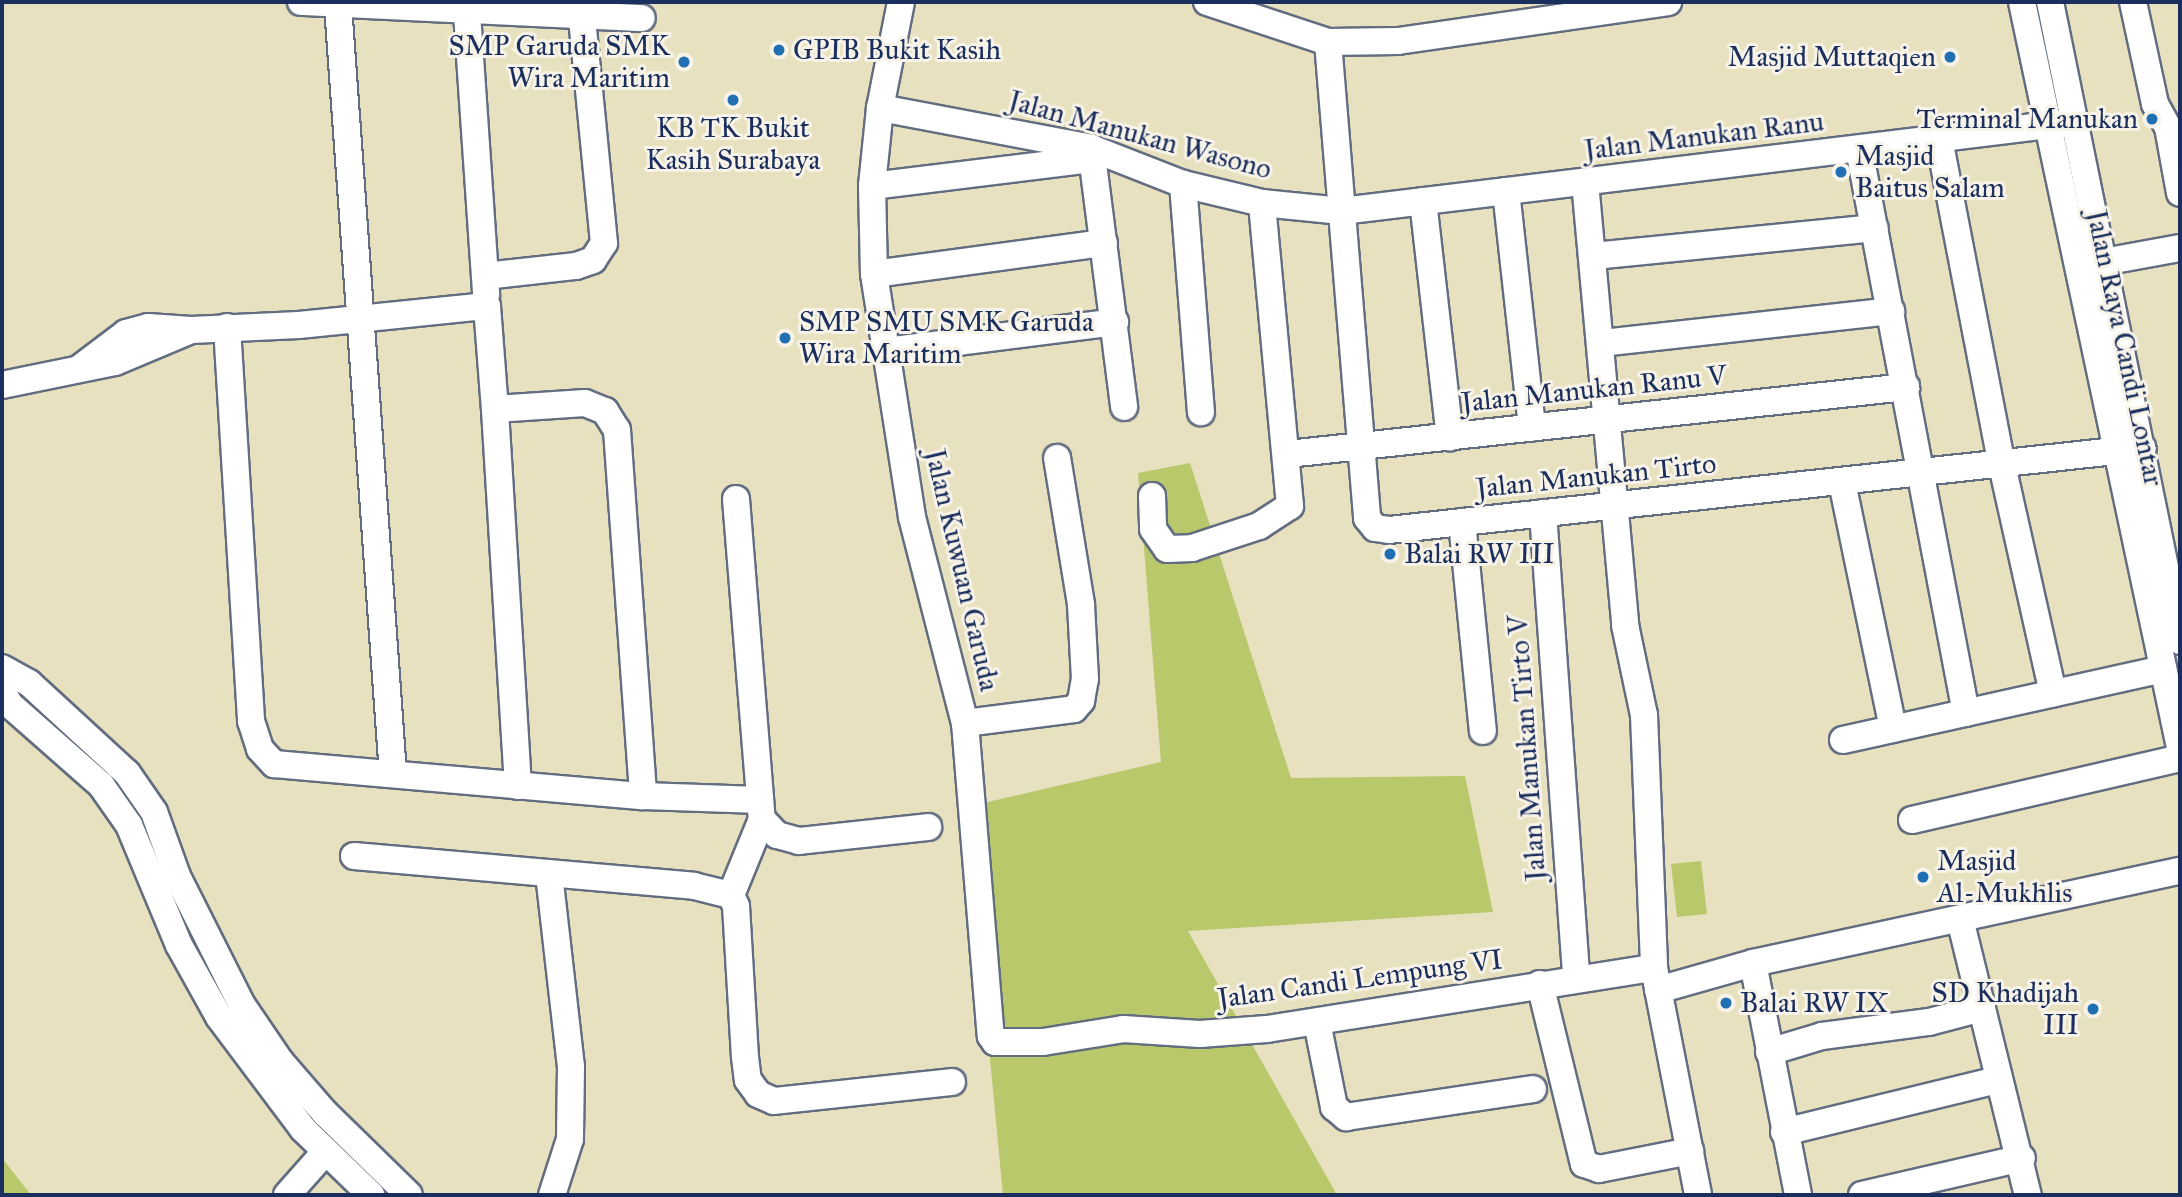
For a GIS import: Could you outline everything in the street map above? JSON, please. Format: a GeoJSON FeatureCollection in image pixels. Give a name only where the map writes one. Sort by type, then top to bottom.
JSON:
{"type":"FeatureCollection","features":[{"type":"Feature","properties":{"kind":"street"},"geometry":{"type":"LineString","coordinates":[[301,2],[467,13],[642,18]]}},
{"type":"Feature","properties":{"kind":"street","name":"Jalan Kuwuan Garuda"},"geometry":{"type":"LineString","coordinates":[[901,2],[880,108],[872,186],[874,274],[912,517],[965,723],[1074,709],[1081,701],[1085,679],[1081,604],[1056,458]]}},
{"type":"Feature","properties":{"kind":"street"},"geometry":{"type":"LineString","coordinates":[[1207,2],[1328,42],[1398,41],[1491,13],[1668,2]]}},
{"type":"Feature","properties":{"kind":"street","name":"Jalan Raya Candi Lontar"},"geometry":{"type":"LineString","coordinates":[[2022,2],[2115,453],[2180,747]]}},
{"type":"Feature","properties":{"kind":"street","name":"Jalan Raya Candi Lontar"},"geometry":{"type":"LineString","coordinates":[[2050,2],[2073,122],[2174,584],[2180,641]]}},
{"type":"Feature","properties":{"kind":"street"},"geometry":{"type":"LineString","coordinates":[[2133,2],[2180,193]]}},
{"type":"Feature","properties":{"kind":"street"},"geometry":{"type":"LineString","coordinates":[[338,5],[393,774]]}},
{"type":"Feature","properties":{"kind":"street"},"geometry":{"type":"LineString","coordinates":[[467,13],[518,786]]}},
{"type":"Feature","properties":{"kind":"street"},"geometry":{"type":"LineString","coordinates":[[485,276],[576,266],[593,260],[604,243],[582,18]]}},
{"type":"Feature","properties":{"kind":"street","name":"Jalan Manukan Tirto"},"geometry":{"type":"LineString","coordinates":[[1328,42],[1364,446],[1367,518],[1376,528],[1462,522],[2143,448]]}},
{"type":"Feature","properties":{"kind":"street","name":"Jalan Manukan Wasono"},"geometry":{"type":"LineString","coordinates":[[880,108],[1092,154],[1183,184],[1262,203],[1342,211]]}},
{"type":"Feature","properties":{"kind":"street","name":"Jalan Manukan Ranu"},"geometry":{"type":"LineString","coordinates":[[1342,211],[2073,122]]}},
{"type":"Feature","properties":{"kind":"street"},"geometry":{"type":"LineString","coordinates":[[1939,139],[2002,465],[2053,693]]}},
{"type":"Feature","properties":{"kind":"street"},"geometry":{"type":"LineString","coordinates":[[1859,149],[1923,473],[1966,713]]}},
{"type":"Feature","properties":{"kind":"street"},"geometry":{"type":"LineString","coordinates":[[872,186],[1092,154],[1124,407]]}},
{"type":"Feature","properties":{"kind":"street"},"geometry":{"type":"LineString","coordinates":[[1585,182],[1609,419],[1613,506],[1625,625],[1644,715],[1656,979],[1698,1195]]}},
{"type":"Feature","properties":{"kind":"street"},"geometry":{"type":"LineString","coordinates":[[1183,184],[1201,412]]}},
{"type":"Feature","properties":{"kind":"street"},"geometry":{"type":"LineString","coordinates":[[1506,191],[1532,428]]}},
{"type":"Feature","properties":{"kind":"street"},"geometry":{"type":"LineString","coordinates":[[1423,201],[1450,437]]}},
{"type":"Feature","properties":{"kind":"street"},"geometry":{"type":"LineString","coordinates":[[1152,496],[1153,529],[1167,549],[1192,548],[1259,526],[1290,506],[1288,454],[1262,203]]}},
{"type":"Feature","properties":{"kind":"street"},"geometry":{"type":"LineString","coordinates":[[1594,256],[1875,228]]}},
{"type":"Feature","properties":{"kind":"street"},"geometry":{"type":"LineString","coordinates":[[874,274],[1104,243]]}},
{"type":"Feature","properties":{"kind":"street"},"geometry":{"type":"LineString","coordinates":[[2103,262],[2180,248]]}},
{"type":"Feature","properties":{"kind":"street"},"geometry":{"type":"LineString","coordinates":[[2,385],[81,367],[126,333],[148,327],[191,330],[360,319],[487,306]]}},
{"type":"Feature","properties":{"kind":"street"},"geometry":{"type":"LineString","coordinates":[[1602,343],[1891,311]]}},
{"type":"Feature","properties":{"kind":"street"},"geometry":{"type":"LineString","coordinates":[[886,351],[1115,322]]}},
{"type":"Feature","properties":{"kind":"street"},"geometry":{"type":"LineString","coordinates":[[227,327],[251,721],[260,749],[274,764],[761,809]]}},
{"type":"Feature","properties":{"kind":"street","name":"Jalan Manukan Ranu V"},"geometry":{"type":"LineString","coordinates":[[1288,454],[1906,387]]}},
{"type":"Feature","properties":{"kind":"street"},"geometry":{"type":"LineString","coordinates":[[495,409],[585,403],[605,411],[617,430],[643,796]]}},
{"type":"Feature","properties":{"kind":"street"},"geometry":{"type":"LineString","coordinates":[[1842,482],[1893,729]]}},
{"type":"Feature","properties":{"kind":"street"},"geometry":{"type":"LineString","coordinates":[[736,499],[761,809],[731,895],[736,906],[748,1080],[758,1094],[774,1101],[952,1082]]}},
{"type":"Feature","properties":{"kind":"street","name":"Jalan Manukan Tirto V"},"geometry":{"type":"LineString","coordinates":[[1543,513],[1576,977]]}},
{"type":"Feature","properties":{"kind":"street"},"geometry":{"type":"LineString","coordinates":[[1462,522],[1483,731]]}},
{"type":"Feature","properties":{"kind":"street"},"geometry":{"type":"LineString","coordinates":[[2,668],[29,683],[127,772],[154,812],[177,876],[242,1005],[280,1061],[325,1113],[409,1195]]}},
{"type":"Feature","properties":{"kind":"street"},"geometry":{"type":"LineString","coordinates":[[1843,740],[2162,669]]}},
{"type":"Feature","properties":{"kind":"street"},"geometry":{"type":"LineString","coordinates":[[2,690],[9,704],[101,785],[129,825],[179,945],[219,1017],[260,1075],[325,1152],[371,1195]]}},
{"type":"Feature","properties":{"kind":"street","name":"Jalan Candi Lempung VI"},"geometry":{"type":"LineString","coordinates":[[965,723],[992,1040],[1027,1043],[1123,1029],[1224,1033],[1317,1022],[1576,977],[1656,979],[1753,963],[2180,871]]}},
{"type":"Feature","properties":{"kind":"street"},"geometry":{"type":"LineString","coordinates":[[1912,820],[2180,758]]}},
{"type":"Feature","properties":{"kind":"street"},"geometry":{"type":"LineString","coordinates":[[761,809],[776,835],[799,841],[928,827]]}},
{"type":"Feature","properties":{"kind":"street"},"geometry":{"type":"LineString","coordinates":[[129,825],[154,812]]}},
{"type":"Feature","properties":{"kind":"street"},"geometry":{"type":"LineString","coordinates":[[354,856],[694,886],[731,895]]}},
{"type":"Feature","properties":{"kind":"street"},"geometry":{"type":"LineString","coordinates":[[549,874],[571,1066],[570,1139],[552,1195]]}},
{"type":"Feature","properties":{"kind":"street"},"geometry":{"type":"LineString","coordinates":[[1961,919],[1998,1080],[2022,1158],[2028,1195]]}},
{"type":"Feature","properties":{"kind":"street"},"geometry":{"type":"LineString","coordinates":[[1753,963],[1798,1195]]}},
{"type":"Feature","properties":{"kind":"street"},"geometry":{"type":"LineString","coordinates":[[1540,984],[1584,1164],[1599,1168],[1690,1151]]}},
{"type":"Feature","properties":{"kind":"street"},"geometry":{"type":"LineString","coordinates":[[1769,1052],[1822,1036],[1929,1022],[1982,1008]]}},
{"type":"Feature","properties":{"kind":"street"},"geometry":{"type":"LineString","coordinates":[[1317,1022],[1334,1107],[1346,1117],[1533,1089]]}},
{"type":"Feature","properties":{"kind":"street"},"geometry":{"type":"LineString","coordinates":[[1784,1132],[1998,1080]]}},
{"type":"Feature","properties":{"kind":"street"},"geometry":{"type":"LineString","coordinates":[[533,1195],[570,1139]]}},
{"type":"Feature","properties":{"kind":"street"},"geometry":{"type":"LineString","coordinates":[[287,1195],[325,1152]]}},
{"type":"Feature","properties":{"kind":"street"},"geometry":{"type":"LineString","coordinates":[[1862,1195],[2022,1158]]}},
{"type":"Feature","properties":{"kind":"green space"},"geometry":{"type":"Polygon","coordinates":[[[1190,463],[1291,778],[1465,776],[1493,912],[1188,931],[1337,1195],[1003,1195],[966,807],[1161,762],[1138,473],[1190,463]]]}},
{"type":"Feature","properties":{"kind":"green space"},"geometry":{"type":"Polygon","coordinates":[[[1701,861],[1707,914],[1677,917],[1671,864],[1701,861]]]}},
{"type":"Feature","properties":{"kind":"green space"},"geometry":{"type":"Polygon","coordinates":[[[2,1158],[31,1195],[2,1195],[2,1158]]]}},
{"type":"Feature","properties":{"kind":"place","name":"GPIB Bukit Kasih"},"geometry":{"type":"Point","coordinates":[779,50]}},
{"type":"Feature","properties":{"kind":"place","name":"Masjid Muttaqien"},"geometry":{"type":"Point","coordinates":[1950,57]}},
{"type":"Feature","properties":{"kind":"place","name":"SMP Garuda SMK Wira Maritim"},"geometry":{"type":"Point","coordinates":[684,62]}},
{"type":"Feature","properties":{"kind":"place","name":"KB TK Bukit Kasih Surabaya"},"geometry":{"type":"Point","coordinates":[733,100]}},
{"type":"Feature","properties":{"kind":"place","name":"Terminal Manukan"},"geometry":{"type":"Point","coordinates":[2152,119]}},
{"type":"Feature","properties":{"kind":"place","name":"Masjid Baitus Salam"},"geometry":{"type":"Point","coordinates":[1841,172]}},
{"type":"Feature","properties":{"kind":"place","name":"SMP SMU SMK Garuda Wira Maritim"},"geometry":{"type":"Point","coordinates":[785,338]}},
{"type":"Feature","properties":{"kind":"place","name":"Balai RW III"},"geometry":{"type":"Point","coordinates":[1390,554]}},
{"type":"Feature","properties":{"kind":"place","name":"Masjid Al-Mukhlis"},"geometry":{"type":"Point","coordinates":[1923,877]}},
{"type":"Feature","properties":{"kind":"place","name":"Balai RW IX"},"geometry":{"type":"Point","coordinates":[1726,1003]}},
{"type":"Feature","properties":{"kind":"place","name":"SD Khadijah III"},"geometry":{"type":"Point","coordinates":[2093,1009]}}]}
